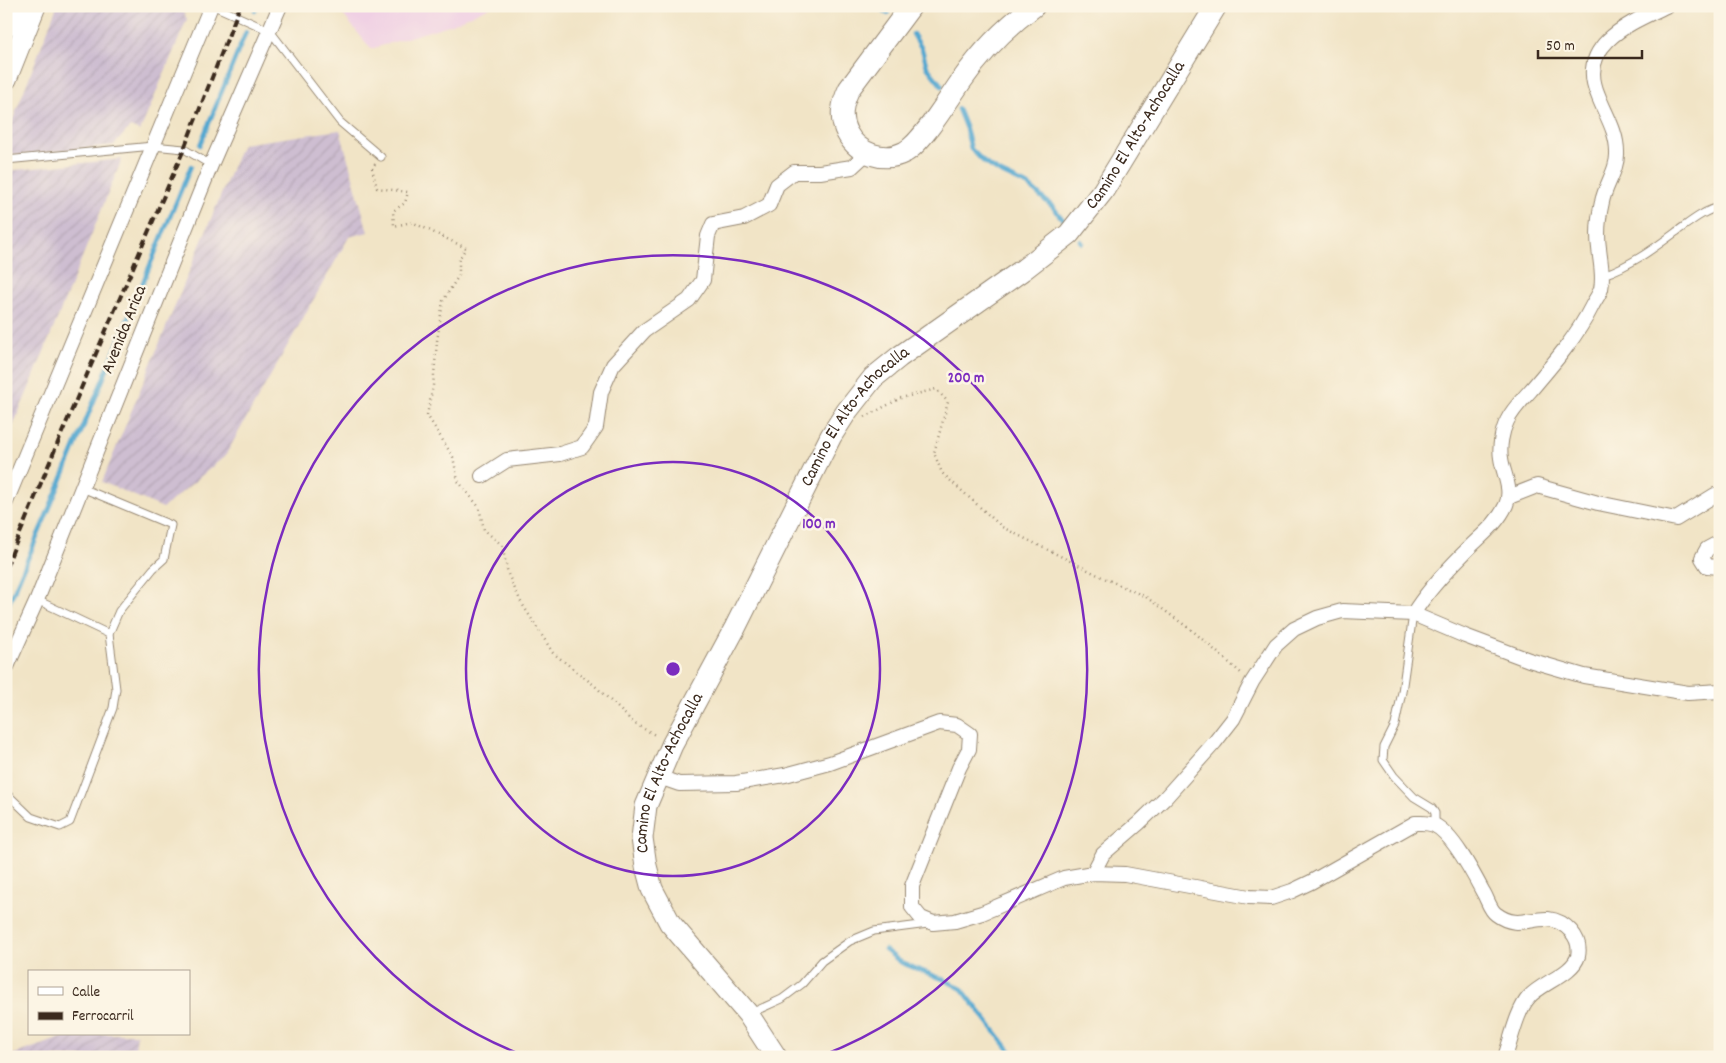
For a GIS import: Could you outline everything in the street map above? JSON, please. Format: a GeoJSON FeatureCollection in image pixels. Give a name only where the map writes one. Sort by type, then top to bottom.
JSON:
{"type":"FeatureCollection","features":[{"type":"Feature","properties":{"kind":"highway"},"geometry":{"type":"LineString","coordinates":[[6,24],[14,6]]}},
{"type":"Feature","properties":{"kind":"main road"},"geometry":{"type":"LineString","coordinates":[[6,80],[35,6]]}},
{"type":"Feature","properties":{"kind":"main road"},"geometry":{"type":"LineString","coordinates":[[912,6],[849,89],[843,102],[842,116],[846,132],[854,144],[867,153],[881,158],[894,156],[906,151],[919,141],[963,78],[999,35],[1034,6]]}},
{"type":"Feature","properties":{"kind":"main road","name":"Camino El Alto-Achocalla"},"geometry":{"type":"LineString","coordinates":[[770,1055],[748,1014],[670,923],[652,889],[642,838],[646,806],[658,777],[672,745],[735,628],[831,436],[847,410],[873,378],[899,356],[1024,269],[1069,234],[1103,191],[1216,6]]}},
{"type":"Feature","properties":{"kind":"street"},"geometry":{"type":"LineString","coordinates":[[6,502],[212,6]]}},
{"type":"Feature","properties":{"kind":"street","name":"Avenida Arica"},"geometry":{"type":"LineString","coordinates":[[6,669],[37,600],[211,165],[280,6]]}},
{"type":"Feature","properties":{"kind":"street"},"geometry":{"type":"LineString","coordinates":[[1413,614],[1420,601],[1437,581],[1498,520],[1509,497],[1509,487],[1500,456],[1507,420],[1574,338],[1601,290],[1602,275],[1598,246],[1602,202],[1615,168],[1618,154],[1616,138],[1593,81],[1593,66],[1599,50],[1615,33],[1640,18],[1666,6]]}},
{"type":"Feature","properties":{"kind":"street"},"geometry":{"type":"LineString","coordinates":[[482,476],[507,460],[560,454],[582,447],[596,427],[601,392],[613,365],[644,331],[690,300],[703,280],[708,236],[713,224],[744,218],[769,205],[777,185],[794,172],[820,172],[852,166],[867,153]]}},
{"type":"Feature","properties":{"kind":"street"},"geometry":{"type":"LineString","coordinates":[[1509,497],[1537,486],[1676,519],[1715,496],[1720,495]]}},
{"type":"Feature","properties":{"kind":"street"},"geometry":{"type":"LineString","coordinates":[[1720,542],[1707,548],[1702,558],[1707,566],[1720,567]]}},
{"type":"Feature","properties":{"kind":"street"},"geometry":{"type":"LineString","coordinates":[[1093,873],[1103,854],[1152,811],[1215,742],[1232,719],[1252,682],[1276,645],[1294,629],[1317,618],[1342,612],[1413,614],[1520,657],[1584,676],[1688,693],[1720,691]]}},
{"type":"Feature","properties":{"kind":"street"},"geometry":{"type":"LineString","coordinates":[[658,777],[679,784],[736,783],[785,775],[830,763],[939,723],[957,725],[970,734],[969,749],[938,818],[912,886],[912,906],[921,918],[933,923],[982,913],[1064,878],[1093,873],[1125,874],[1249,897],[1271,898],[1311,882],[1415,823],[1426,822],[1448,836],[1474,875],[1494,913],[1506,920],[1524,923],[1547,919],[1561,923],[1572,932],[1577,941],[1578,956],[1570,968],[1529,997],[1520,1012],[1504,1057]]}},
{"type":"Feature","properties":{"kind":"lane"},"geometry":{"type":"LineString","coordinates":[[212,6],[270,30],[340,122],[381,157]]}},
{"type":"Feature","properties":{"kind":"lane"},"geometry":{"type":"LineString","coordinates":[[6,160],[153,146],[184,149],[211,165]]}},
{"type":"Feature","properties":{"kind":"lane"},"geometry":{"type":"LineString","coordinates":[[1602,275],[1614,272],[1633,262],[1700,216],[1720,207]]}},
{"type":"Feature","properties":{"kind":"lane"},"geometry":{"type":"LineString","coordinates":[[6,793],[31,817],[60,827],[70,822],[113,708],[116,689],[109,634],[120,611],[152,569],[164,559],[171,525],[82,488]]}},
{"type":"Feature","properties":{"kind":"lane"},"geometry":{"type":"LineString","coordinates":[[37,600],[109,634]]}},
{"type":"Feature","properties":{"kind":"lane"},"geometry":{"type":"LineString","coordinates":[[1413,614],[1399,708],[1395,725],[1384,747],[1383,760],[1394,776],[1414,797],[1432,808],[1435,813],[1435,826]]}},
{"type":"Feature","properties":{"kind":"lane"},"geometry":{"type":"LineString","coordinates":[[748,1014],[782,999],[802,984],[822,962],[850,941],[874,931],[933,923]]}},
{"type":"Feature","properties":{"kind":"path"},"geometry":{"type":"LineString","coordinates":[[381,157],[372,168],[377,188],[408,192],[405,203],[393,211],[394,226],[412,222],[466,248],[459,259],[459,274],[443,301],[433,386],[427,415],[453,457],[458,481],[479,507],[484,530],[502,545],[508,574],[518,595],[553,653],[594,685],[635,724],[672,745]]}},
{"type":"Feature","properties":{"kind":"path"},"geometry":{"type":"LineString","coordinates":[[857,422],[901,398],[936,389],[948,402],[934,453],[942,473],[1002,527],[1146,597],[1194,632],[1252,682]]}},
{"type":"Feature","properties":{"kind":"shaded area"},"geometry":{"type":"Polygon","coordinates":[[[57,6],[173,6],[183,12],[187,19],[140,131],[130,127],[114,145],[20,155],[6,152],[6,137],[57,6]]]}},
{"type":"Feature","properties":{"kind":"shaded area"},"geometry":{"type":"Polygon","coordinates":[[[336,6],[492,6],[452,24],[371,49],[336,6]]]}},
{"type":"Feature","properties":{"kind":"shaded area"},"geometry":{"type":"Polygon","coordinates":[[[340,130],[368,232],[349,237],[225,456],[163,508],[102,482],[242,144],[340,130]]]}},
{"type":"Feature","properties":{"kind":"shaded area"},"geometry":{"type":"Polygon","coordinates":[[[122,159],[32,381],[6,442],[6,171],[122,159]]]}},
{"type":"Feature","properties":{"kind":"shaded area"},"geometry":{"type":"Polygon","coordinates":[[[67,1036],[137,1036],[132,1057],[6,1057],[67,1036]]]}},
{"type":"Feature","properties":{"kind":"waterway"},"geometry":{"type":"LineString","coordinates":[[255,11],[257,6]]}},
{"type":"Feature","properties":{"kind":"waterway"},"geometry":{"type":"LineString","coordinates":[[877,6],[888,13]]}},
{"type":"Feature","properties":{"kind":"waterway"},"geometry":{"type":"LineString","coordinates":[[200,145],[246,32]]}},
{"type":"Feature","properties":{"kind":"waterway"},"geometry":{"type":"LineString","coordinates":[[913,34],[922,49],[927,67],[942,86]]}},
{"type":"Feature","properties":{"kind":"waterway"},"geometry":{"type":"LineString","coordinates":[[958,109],[971,149],[984,162],[999,172],[1029,186],[1053,207],[1064,221]]}},
{"type":"Feature","properties":{"kind":"waterway"},"geometry":{"type":"LineString","coordinates":[[6,610],[191,166]]}},
{"type":"Feature","properties":{"kind":"waterway"},"geometry":{"type":"LineString","coordinates":[[885,950],[902,963],[962,989],[1015,1057]]}},
{"type":"Feature","properties":{"kind":"railway"},"geometry":{"type":"LineString","coordinates":[[6,567],[184,149],[240,6]]}}]}
